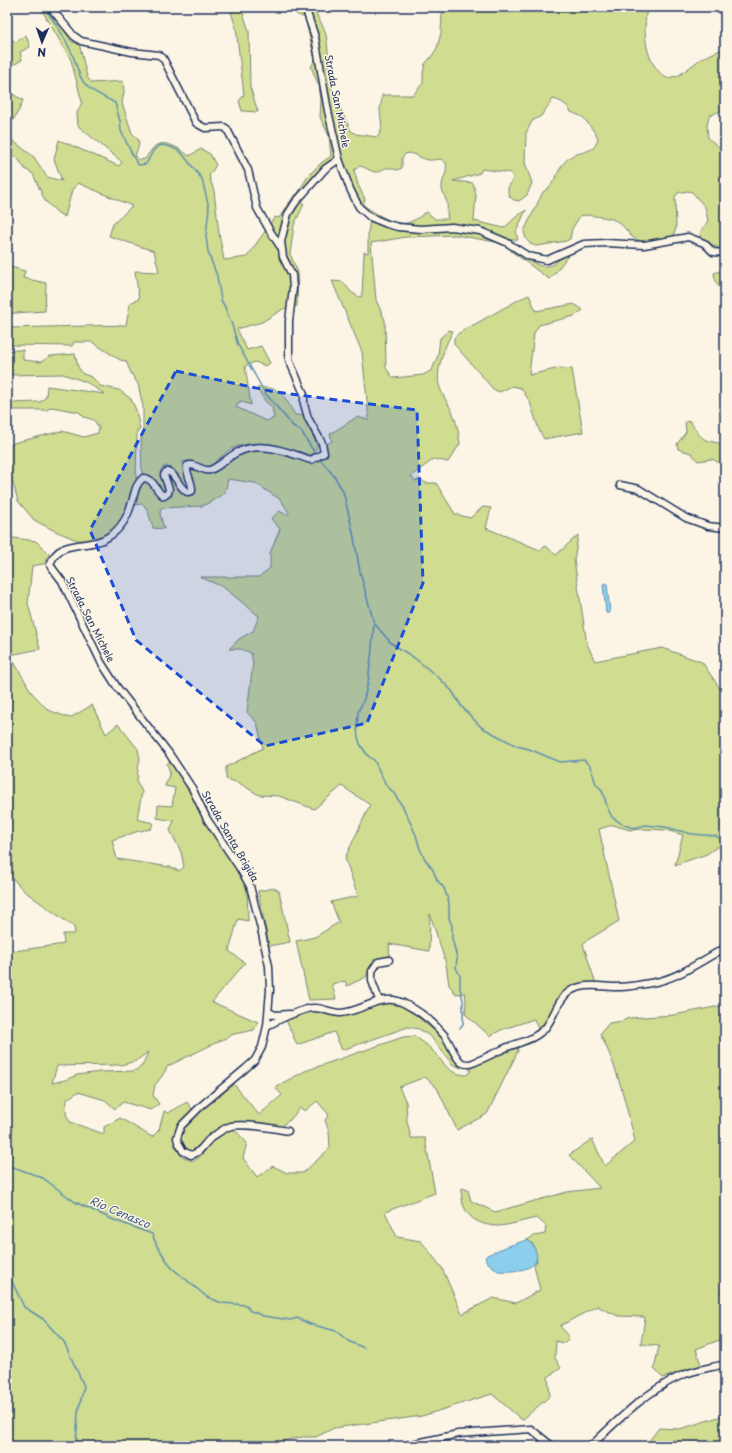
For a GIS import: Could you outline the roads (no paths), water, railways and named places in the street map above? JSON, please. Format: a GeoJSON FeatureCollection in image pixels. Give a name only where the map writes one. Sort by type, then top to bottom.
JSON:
{"type":"FeatureCollection","features":[{"type":"Feature","properties":{"kind":"street"},"geometry":{"type":"LineString","coordinates":[[50,7],[74,36],[81,41],[132,52],[159,55],[163,58],[196,123],[205,128],[224,126],[227,129],[248,170],[257,208],[281,248]]}},
{"type":"Feature","properties":{"kind":"street","name":"Strada San Michele"},"geometry":{"type":"LineString","coordinates":[[192,788],[168,752],[134,710],[100,662],[62,581],[50,565],[58,552],[64,548],[71,545],[101,542],[117,531],[132,504],[136,486],[143,478],[147,478],[152,482],[160,494],[164,496],[168,493],[169,489],[164,476],[166,472],[170,472],[174,476],[181,488],[187,492],[192,491],[186,470],[187,466],[190,464],[195,465],[200,469],[209,470],[215,468],[234,454],[251,447],[260,446],[275,449],[311,460],[321,456],[324,453],[322,443],[308,418],[304,404],[304,394],[289,360],[289,321],[294,288],[292,275],[283,257],[281,248],[282,234],[288,214],[295,203],[325,169],[339,159],[328,111],[316,37],[305,7]]}},
{"type":"Feature","properties":{"kind":"street"},"geometry":{"type":"LineString","coordinates":[[339,159],[350,189],[359,207],[370,216],[386,224],[398,227],[421,229],[452,227],[480,231],[506,242],[528,256],[547,260],[584,244],[606,243],[644,245],[688,237],[704,243],[714,252],[725,253]]}},
{"type":"Feature","properties":{"kind":"street"},"geometry":{"type":"LineString","coordinates":[[620,485],[639,489],[686,518],[708,526],[725,528]]}},
{"type":"Feature","properties":{"kind":"street","name":"Strada Santa Brigida"},"geometry":{"type":"LineString","coordinates":[[192,788],[207,819],[229,850],[250,886],[269,966],[269,1012],[262,1047],[255,1060],[189,1117],[179,1130],[177,1138],[183,1151],[191,1155],[200,1152],[208,1140],[229,1127],[266,1127],[288,1130]]}},
{"type":"Feature","properties":{"kind":"street"},"geometry":{"type":"LineString","coordinates":[[267,1026],[307,1008],[321,1009],[333,1013],[347,1012],[379,1000],[394,1000],[402,1002],[433,1024],[445,1036],[458,1060],[463,1064],[470,1064],[515,1044],[532,1039],[540,1034],[547,1026],[563,998],[569,992],[577,988],[591,986],[618,987],[659,981],[677,975],[725,948]]}},
{"type":"Feature","properties":{"kind":"street"},"geometry":{"type":"LineString","coordinates":[[379,1000],[372,981],[372,970],[378,962],[389,960]]}},
{"type":"Feature","properties":{"kind":"street"},"geometry":{"type":"LineString","coordinates":[[269,1012],[275,1015],[295,1014]]}},
{"type":"Feature","properties":{"kind":"street"},"geometry":{"type":"LineString","coordinates":[[588,1446],[594,1443],[622,1416],[656,1389],[679,1376],[725,1364]]}},
{"type":"Feature","properties":{"kind":"street"},"geometry":{"type":"LineString","coordinates":[[403,1446],[458,1434],[531,1429],[552,1446]]}},
{"type":"Feature","properties":{"kind":"water"},"geometry":{"type":"Polygon","coordinates":[[[607,583],[610,613],[606,613],[603,584],[607,583]]]}},
{"type":"Feature","properties":{"kind":"water"},"geometry":{"type":"Polygon","coordinates":[[[527,1240],[533,1245],[537,1258],[530,1267],[510,1271],[498,1271],[487,1262],[485,1258],[487,1255],[508,1246],[527,1240]]]}},
{"type":"Feature","properties":{"kind":"waterway"},"geometry":{"type":"LineString","coordinates":[[43,7],[65,40],[82,80],[94,92],[115,103],[121,131],[136,162],[139,165],[146,164],[157,147],[162,145],[171,147],[181,152],[202,179],[209,208],[206,236],[208,252],[217,276],[221,300],[232,325],[238,345],[265,393],[293,426],[301,431],[316,455]]}},
{"type":"Feature","properties":{"kind":"waterway"},"geometry":{"type":"LineString","coordinates":[[319,458],[334,476],[343,491],[353,532],[360,572],[374,623],[372,648]]}},
{"type":"Feature","properties":{"kind":"waterway"},"geometry":{"type":"LineString","coordinates":[[374,623],[391,643],[413,657],[438,677],[452,691],[462,707],[481,727],[517,746],[529,749],[560,762],[584,760],[590,766],[596,784],[602,790],[612,817],[622,824],[633,828],[646,825],[665,827],[692,834],[716,836],[718,838]]}},
{"type":"Feature","properties":{"kind":"waterway"},"geometry":{"type":"LineString","coordinates":[[372,649],[368,682],[364,699],[358,712],[358,737],[360,744],[368,756],[374,760],[386,785],[393,792],[403,807],[425,859],[433,870],[437,880],[444,888],[449,903],[449,918],[452,926],[452,938],[457,958],[456,968],[460,975],[460,988],[463,1000],[463,1024],[460,1028]]}},
{"type":"Feature","properties":{"kind":"waterway","name":"Rio Cenasco"},"geometry":{"type":"LineString","coordinates":[[7,1165],[43,1178],[75,1202],[114,1220],[152,1234],[157,1246],[172,1268],[207,1297],[222,1303],[246,1305],[250,1311],[263,1316],[290,1320],[297,1318],[310,1324],[336,1331],[348,1341],[364,1348]]}},
{"type":"Feature","properties":{"kind":"waterway"},"geometry":{"type":"LineString","coordinates":[[7,1271],[24,1307],[43,1319],[64,1342],[84,1386],[78,1412],[76,1446]]}}]}
